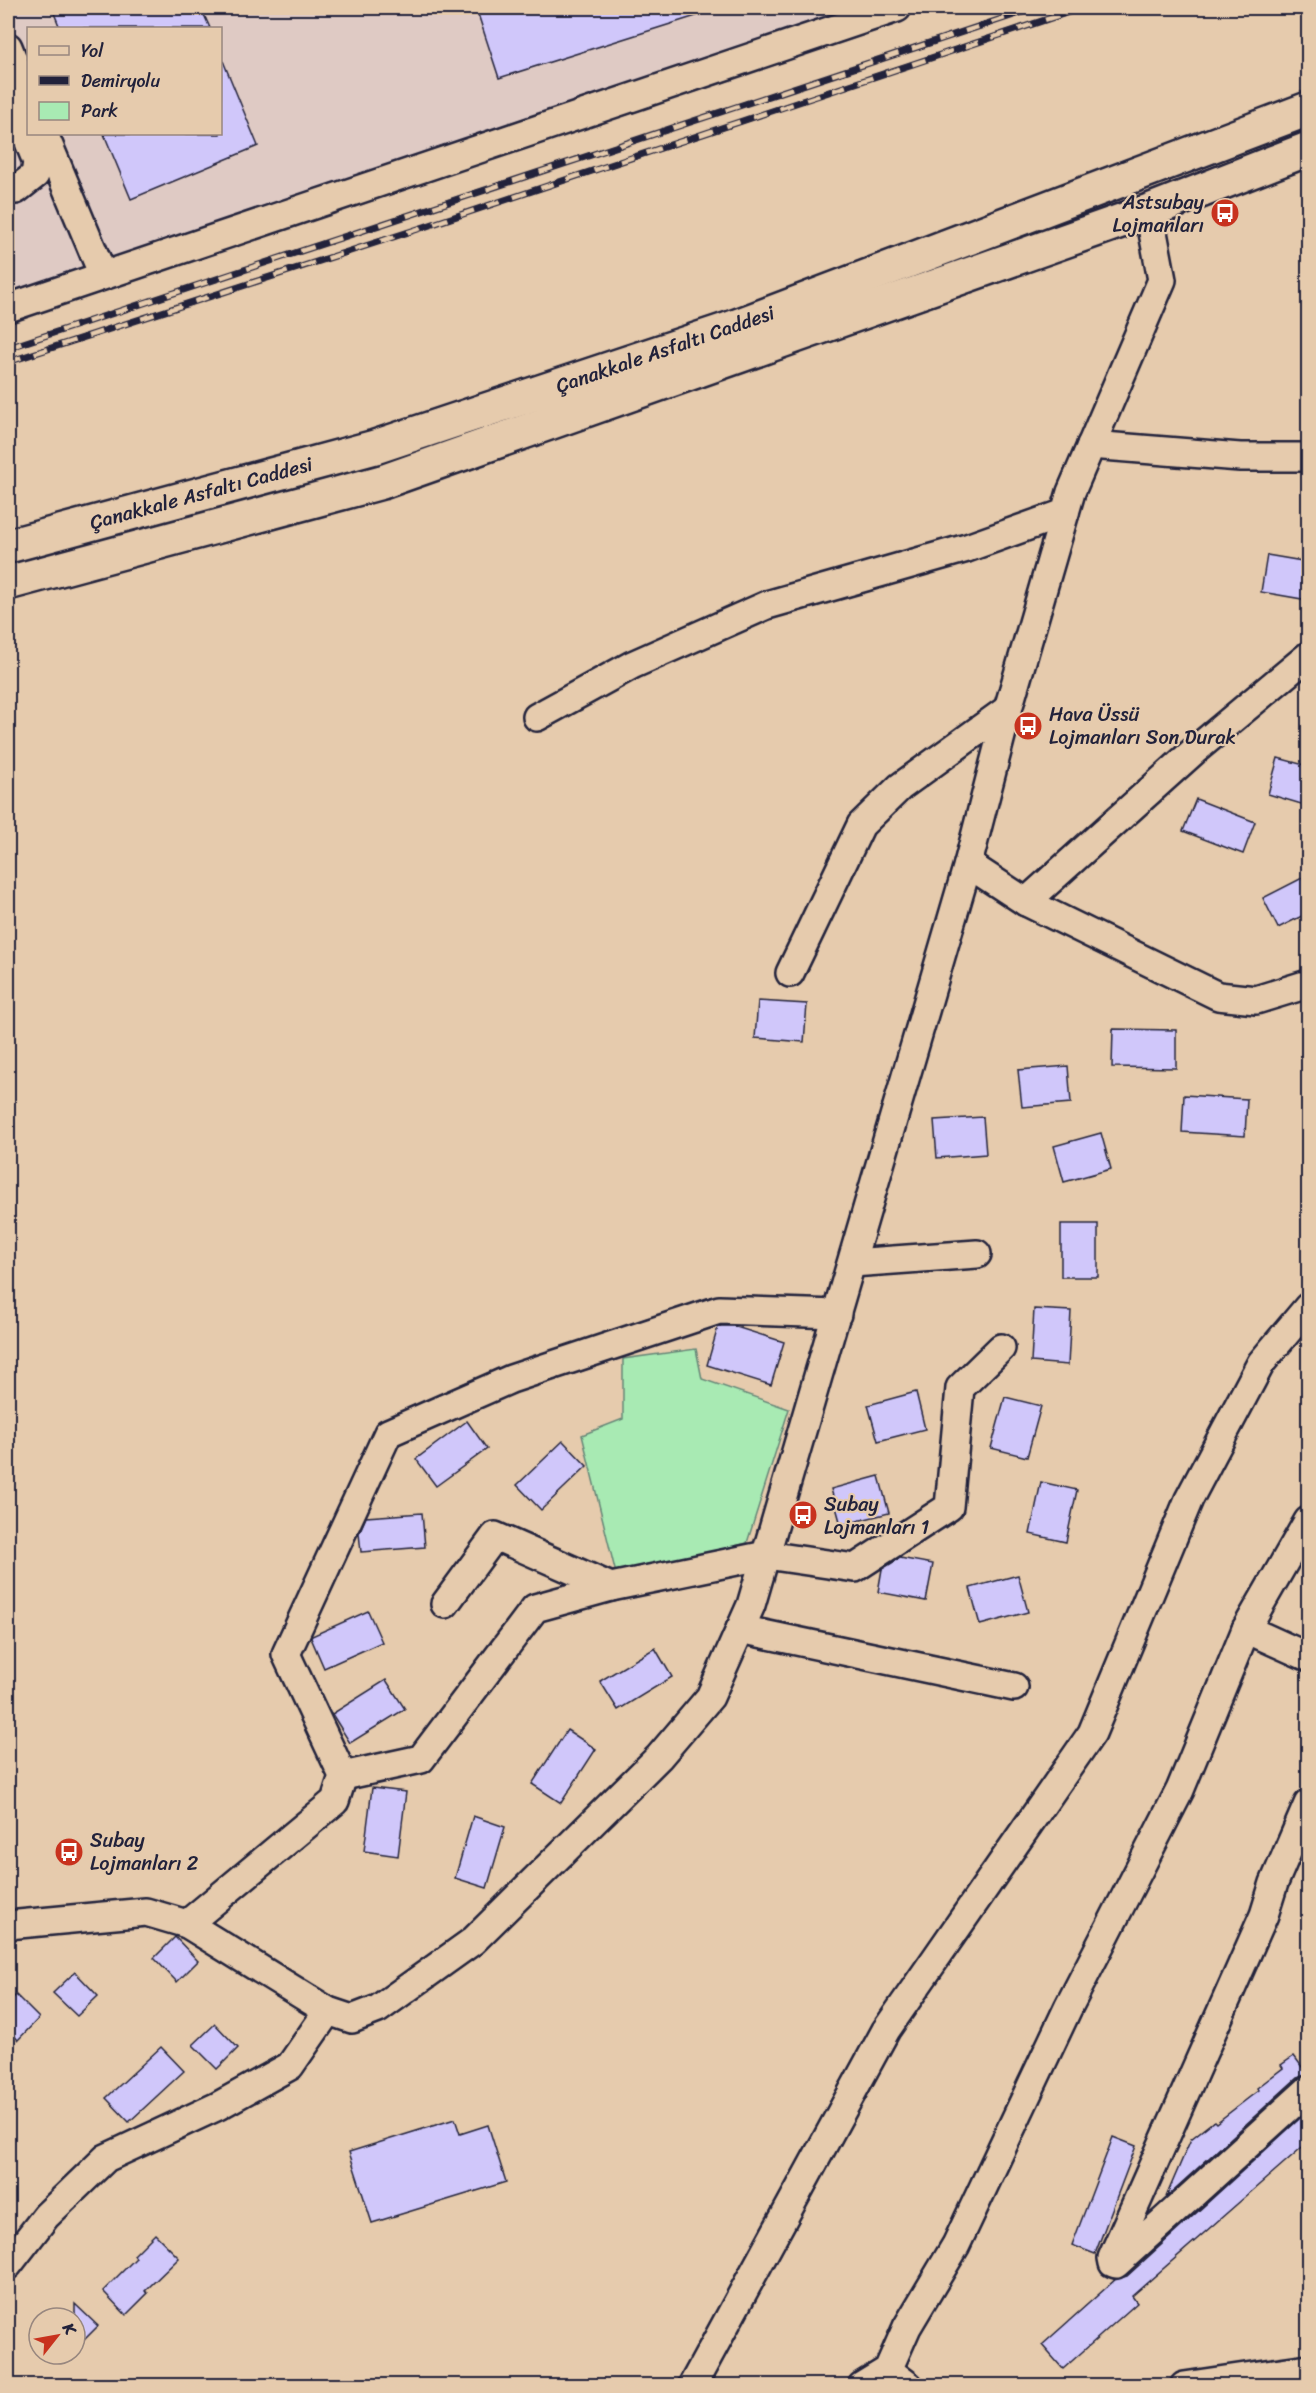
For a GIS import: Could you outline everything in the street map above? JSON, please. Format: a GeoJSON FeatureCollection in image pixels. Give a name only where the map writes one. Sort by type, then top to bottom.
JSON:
{"type":"FeatureCollection","features":[{"type":"Feature","properties":{"kind":"highway","name":"Çanakkale Asfaltı Caddesi"},"geometry":{"type":"LineString","coordinates":[[8,546],[375,447],[729,329],[1308,109]]}},
{"type":"Feature","properties":{"kind":"highway","name":"Çanakkale Asfaltı Caddesi"},"geometry":{"type":"LineString","coordinates":[[8,583],[382,482],[1149,211],[1308,149]]}},
{"type":"Feature","properties":{"kind":"street"},"geometry":{"type":"LineString","coordinates":[[8,308],[883,10]]}},
{"type":"Feature","properties":{"kind":"street"},"geometry":{"type":"LineString","coordinates":[[8,46],[27,94]]}},
{"type":"Feature","properties":{"kind":"street"},"geometry":{"type":"LineString","coordinates":[[8,91],[37,162],[35,175],[16,189],[8,190]]}},
{"type":"Feature","properties":{"kind":"street"},"geometry":{"type":"LineString","coordinates":[[44,135],[103,275]]}},
{"type":"Feature","properties":{"kind":"street"},"geometry":{"type":"LineString","coordinates":[[8,1924],[146,1912],[187,1924],[328,2010],[352,2019],[378,2008],[473,1941],[659,1757],[710,1697],[751,1605],[766,1555],[968,864],[1008,709],[1071,492],[1162,280],[1149,211]]}},
{"type":"Feature","properties":{"kind":"street"},"geometry":{"type":"LineString","coordinates":[[1091,445],[1240,457],[1308,457]]}},
{"type":"Feature","properties":{"kind":"street"},"geometry":{"type":"LineString","coordinates":[[537,717],[632,665],[767,604],[967,548],[1065,513]]}},
{"type":"Feature","properties":{"kind":"street"},"geometry":{"type":"LineString","coordinates":[[1026,902],[1194,751],[1308,656]]}},
{"type":"Feature","properties":{"kind":"street"},"geometry":{"type":"LineString","coordinates":[[790,973],[861,825],[900,787],[1008,709]]}},
{"type":"Feature","properties":{"kind":"street"},"geometry":{"type":"LineString","coordinates":[[968,864],[1026,902],[1218,996],[1256,1000],[1308,984]]}},
{"type":"Feature","properties":{"kind":"street"},"geometry":{"type":"LineString","coordinates":[[852,1263],[977,1254]]}},
{"type":"Feature","properties":{"kind":"street"},"geometry":{"type":"LineString","coordinates":[[692,2385],[886,2030],[1092,1733],[1189,1499],[1261,1363],[1308,1307]]}},
{"type":"Feature","properties":{"kind":"street"},"geometry":{"type":"LineString","coordinates":[[187,1924],[334,1800],[343,1776],[286,1654],[388,1433],[511,1379],[718,1310],[837,1314]]}},
{"type":"Feature","properties":{"kind":"street"},"geometry":{"type":"LineString","coordinates":[[343,1776],[421,1759],[536,1608],[611,1587],[766,1555],[855,1568],[949,1507],[960,1388],[1002,1348]]}},
{"type":"Feature","properties":{"kind":"street"},"geometry":{"type":"LineString","coordinates":[[861,2385],[898,2378],[907,2327],[956,2245],[1068,2008],[1180,1790],[1246,1629],[1308,1521]]}},
{"type":"Feature","properties":{"kind":"street"},"geometry":{"type":"LineString","coordinates":[[445,1604],[495,1536],[611,1587]]}},
{"type":"Feature","properties":{"kind":"street"},"geometry":{"type":"LineString","coordinates":[[740,1629],[1014,1687]]}},
{"type":"Feature","properties":{"kind":"street"},"geometry":{"type":"LineString","coordinates":[[1246,1629],[1308,1657]]}},
{"type":"Feature","properties":{"kind":"street"},"geometry":{"type":"LineString","coordinates":[[1308,1804],[1274,1883],[1264,1916],[1112,2258],[1113,2263],[1116,2264],[1308,2090]]}},
{"type":"Feature","properties":{"kind":"street"},"geometry":{"type":"LineString","coordinates":[[8,2265],[46,2216],[106,2158],[218,2106],[290,2066],[328,2010]]}},
{"type":"Feature","properties":{"kind":"street"},"geometry":{"type":"LineString","coordinates":[[1184,2385],[1308,2368]]}},
{"type":"Feature","properties":{"kind":"shaded area"},"geometry":{"type":"Polygon","coordinates":[[[8,8],[893,8],[8,305],[8,8]]]}},
{"type":"Feature","properties":{"kind":"green space"},"geometry":{"type":"Polygon","coordinates":[[[696,1349],[702,1379],[789,1409],[747,1543],[617,1578],[582,1435],[623,1419],[623,1359],[696,1349]]]}},
{"type":"Feature","properties":{"kind":"building"},"geometry":{"type":"Polygon","coordinates":[[[52,8],[201,8],[210,27],[60,27],[52,8]]]}},
{"type":"Feature","properties":{"kind":"building"},"geometry":{"type":"Polygon","coordinates":[[[476,8],[711,8],[712,11],[499,78],[476,8]]]}},
{"type":"Feature","properties":{"kind":"building"},"geometry":{"type":"Polygon","coordinates":[[[222,58],[258,146],[131,199],[104,135],[222,135],[222,58]]]}},
{"type":"Feature","properties":{"kind":"building"},"geometry":{"type":"Polygon","coordinates":[[[1267,555],[1308,562],[1308,600],[1261,592],[1267,555]]]}},
{"type":"Feature","properties":{"kind":"building"},"geometry":{"type":"Polygon","coordinates":[[[1278,758],[1308,766],[1308,806],[1268,794],[1278,758]]]}},
{"type":"Feature","properties":{"kind":"building"},"geometry":{"type":"Polygon","coordinates":[[[1196,799],[1255,822],[1243,854],[1183,831],[1196,799]]]}},
{"type":"Feature","properties":{"kind":"building"},"geometry":{"type":"Polygon","coordinates":[[[1308,875],[1308,913],[1278,928],[1263,898],[1308,875]]]}},
{"type":"Feature","properties":{"kind":"building"},"geometry":{"type":"Polygon","coordinates":[[[758,1001],[807,1004],[804,1042],[755,1038],[758,1001]]]}},
{"type":"Feature","properties":{"kind":"building"},"geometry":{"type":"Polygon","coordinates":[[[1113,1029],[1176,1030],[1176,1068],[1112,1067],[1113,1029]]]}},
{"type":"Feature","properties":{"kind":"building"},"geometry":{"type":"Polygon","coordinates":[[[1068,1066],[1071,1103],[1022,1107],[1018,1070],[1068,1066]]]}},
{"type":"Feature","properties":{"kind":"building"},"geometry":{"type":"Polygon","coordinates":[[[1184,1095],[1247,1099],[1245,1136],[1182,1132],[1184,1095]]]}},
{"type":"Feature","properties":{"kind":"building"},"geometry":{"type":"Polygon","coordinates":[[[983,1117],[986,1154],[937,1158],[934,1120],[983,1117]]]}},
{"type":"Feature","properties":{"kind":"building"},"geometry":{"type":"Polygon","coordinates":[[[1101,1133],[1111,1169],[1064,1182],[1054,1146],[1101,1133]]]}},
{"type":"Feature","properties":{"kind":"building"},"geometry":{"type":"Polygon","coordinates":[[[1061,1224],[1098,1224],[1098,1277],[1061,1277],[1061,1224]]]}},
{"type":"Feature","properties":{"kind":"building"},"geometry":{"type":"Polygon","coordinates":[[[1034,1309],[1071,1311],[1068,1365],[1031,1362],[1034,1309]]]}},
{"type":"Feature","properties":{"kind":"building"},"geometry":{"type":"Polygon","coordinates":[[[733,1326],[784,1342],[771,1385],[707,1365],[718,1327],[733,1326]]]}},
{"type":"Feature","properties":{"kind":"building"},"geometry":{"type":"Polygon","coordinates":[[[916,1392],[925,1429],[878,1441],[868,1405],[916,1392]]]}},
{"type":"Feature","properties":{"kind":"building"},"geometry":{"type":"Polygon","coordinates":[[[1005,1397],[1041,1406],[1027,1457],[991,1448],[1005,1397]]]}},
{"type":"Feature","properties":{"kind":"building"},"geometry":{"type":"Polygon","coordinates":[[[467,1421],[487,1449],[436,1486],[416,1459],[467,1421]]]}},
{"type":"Feature","properties":{"kind":"building"},"geometry":{"type":"Polygon","coordinates":[[[563,1441],[587,1466],[541,1510],[517,1485],[563,1441]]]}},
{"type":"Feature","properties":{"kind":"building"},"geometry":{"type":"Polygon","coordinates":[[[879,1476],[889,1513],[841,1525],[831,1489],[879,1476]]]}},
{"type":"Feature","properties":{"kind":"building"},"geometry":{"type":"Polygon","coordinates":[[[1041,1482],[1077,1490],[1066,1542],[1030,1534],[1041,1482]]]}},
{"type":"Feature","properties":{"kind":"building"},"geometry":{"type":"Polygon","coordinates":[[[422,1513],[425,1547],[361,1552],[359,1533],[366,1517],[422,1513]]]}},
{"type":"Feature","properties":{"kind":"building"},"geometry":{"type":"Polygon","coordinates":[[[900,1558],[933,1564],[926,1601],[878,1592],[882,1569],[900,1558]]]}},
{"type":"Feature","properties":{"kind":"building"},"geometry":{"type":"Polygon","coordinates":[[[1018,1575],[1028,1612],[980,1625],[970,1588],[1018,1575]]]}},
{"type":"Feature","properties":{"kind":"building"},"geometry":{"type":"Polygon","coordinates":[[[368,1611],[382,1642],[324,1668],[312,1636],[368,1611]]]}},
{"type":"Feature","properties":{"kind":"building"},"geometry":{"type":"Polygon","coordinates":[[[655,1648],[672,1677],[618,1710],[600,1681],[655,1648]]]}},
{"type":"Feature","properties":{"kind":"building"},"geometry":{"type":"Polygon","coordinates":[[[386,1680],[405,1709],[350,1743],[332,1714],[386,1680]]]}},
{"type":"Feature","properties":{"kind":"building"},"geometry":{"type":"Polygon","coordinates":[[[567,1730],[596,1749],[561,1803],[532,1784],[567,1730]]]}},
{"type":"Feature","properties":{"kind":"building"},"geometry":{"type":"Polygon","coordinates":[[[372,1788],[406,1792],[398,1856],[364,1851],[372,1788]]]}},
{"type":"Feature","properties":{"kind":"building"},"geometry":{"type":"Polygon","coordinates":[[[473,1816],[505,1827],[487,1888],[455,1878],[473,1816]]]}},
{"type":"Feature","properties":{"kind":"building"},"geometry":{"type":"Polygon","coordinates":[[[175,1937],[198,1961],[177,1982],[154,1958],[175,1937]]]}},
{"type":"Feature","properties":{"kind":"building"},"geometry":{"type":"Polygon","coordinates":[[[75,1972],[98,1996],[77,2016],[53,1993],[75,1972]]]}},
{"type":"Feature","properties":{"kind":"building"},"geometry":{"type":"Polygon","coordinates":[[[16,1995],[39,2018],[18,2040],[8,2029],[8,2003],[16,1995]]]}},
{"type":"Feature","properties":{"kind":"building"},"geometry":{"type":"Polygon","coordinates":[[[215,2024],[238,2048],[217,2069],[193,2045],[215,2024]]]}},
{"type":"Feature","properties":{"kind":"building"},"geometry":{"type":"Polygon","coordinates":[[[161,2047],[184,2071],[129,2122],[106,2098],[161,2047]]]}},
{"type":"Feature","properties":{"kind":"building"},"geometry":{"type":"Polygon","coordinates":[[[1294,2056],[1308,2075],[1297,2078],[1166,2197],[1191,2139],[1259,2090],[1257,2088],[1283,2068],[1281,2065],[1294,2056]]]}},
{"type":"Feature","properties":{"kind":"building"},"geometry":{"type":"Polygon","coordinates":[[[1308,2111],[1308,2142],[1132,2296],[1137,2303],[1063,2369],[1042,2345],[1116,2279],[1127,2276],[1308,2111]]]}},
{"type":"Feature","properties":{"kind":"building"},"geometry":{"type":"Polygon","coordinates":[[[455,2119],[460,2134],[488,2125],[506,2182],[372,2223],[349,2152],[455,2119]]]}},
{"type":"Feature","properties":{"kind":"building"},"geometry":{"type":"Polygon","coordinates":[[[1113,2137],[1136,2146],[1095,2254],[1072,2245],[1113,2137]]]}},
{"type":"Feature","properties":{"kind":"building"},"geometry":{"type":"Polygon","coordinates":[[[155,2234],[179,2258],[145,2291],[148,2293],[126,2315],[103,2291],[136,2258],[134,2255],[155,2234]]]}},
{"type":"Feature","properties":{"kind":"building"},"geometry":{"type":"Polygon","coordinates":[[[87,2315],[98,2326],[87,2337],[87,2315]]]}},
{"type":"Feature","properties":{"kind":"railway"},"geometry":{"type":"LineString","coordinates":[[8,348],[1035,8]]}},
{"type":"Feature","properties":{"kind":"railway"},"geometry":{"type":"LineString","coordinates":[[8,362],[418,229],[1081,8]]}},
{"type":"Feature","properties":{"kind":"place","name":"Astsubay Lojmanları"},"geometry":{"type":"Point","coordinates":[1225,213]}},
{"type":"Feature","properties":{"kind":"place","name":"Hava Üssü Lojmanları Son Durak"},"geometry":{"type":"Point","coordinates":[1028,726]}},
{"type":"Feature","properties":{"kind":"place","name":"Subay Lojmanları 1"},"geometry":{"type":"Point","coordinates":[803,1515]}},
{"type":"Feature","properties":{"kind":"place","name":"Subay Lojmanları 2"},"geometry":{"type":"Point","coordinates":[69,1852]}}]}
